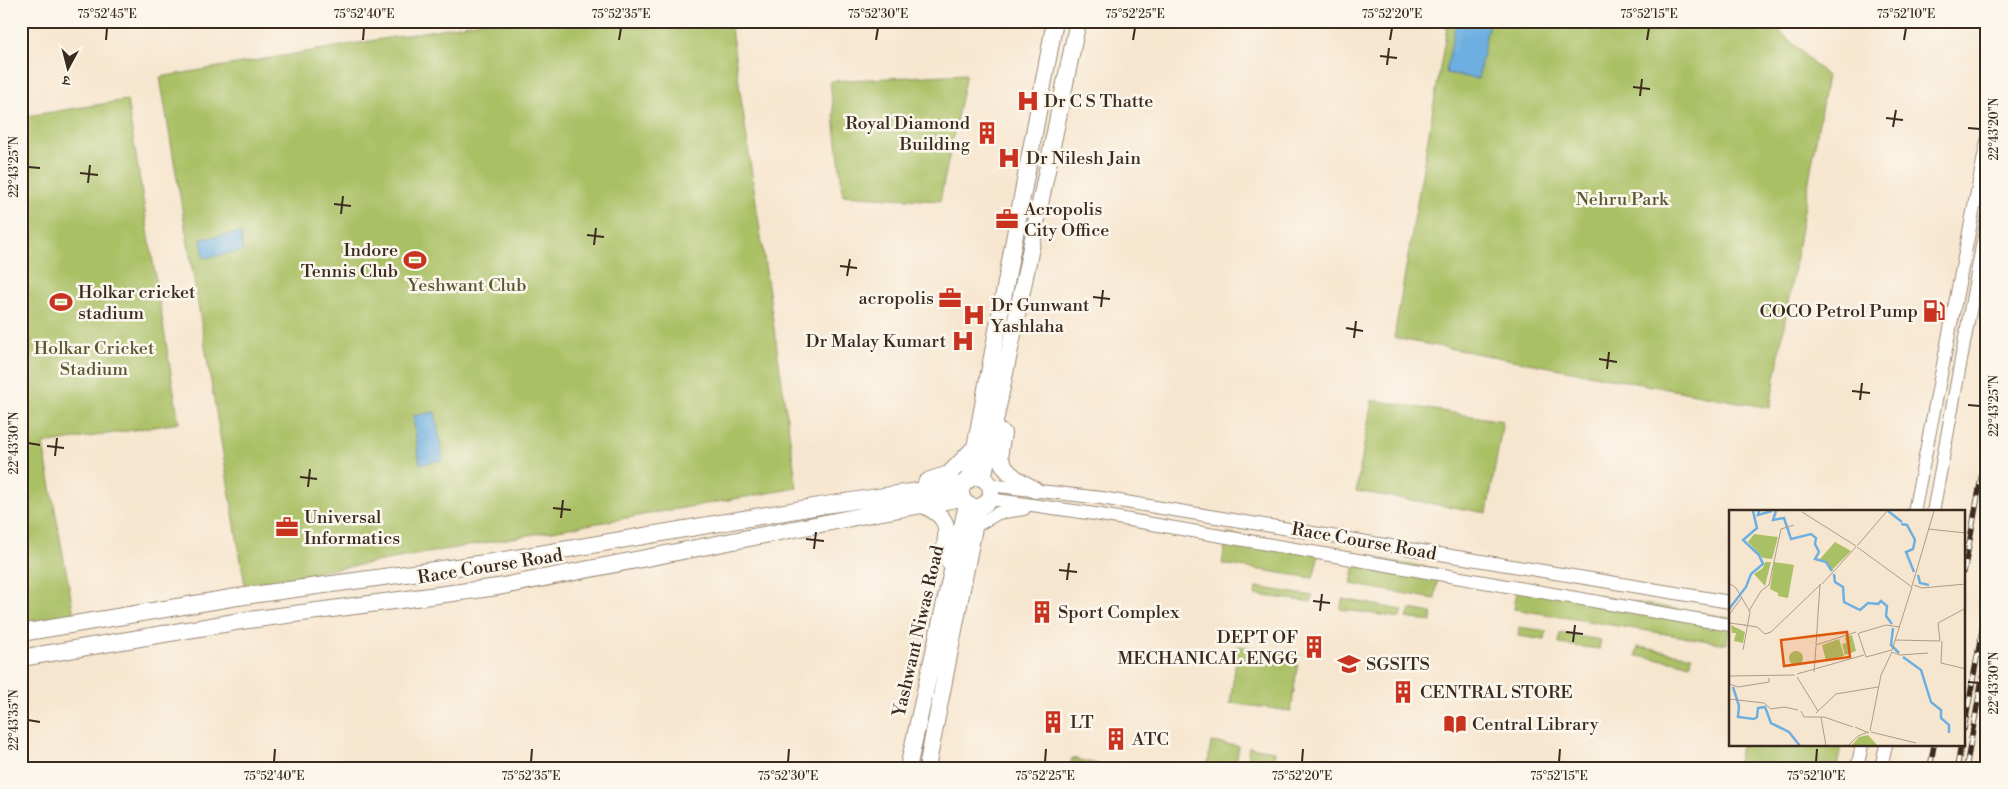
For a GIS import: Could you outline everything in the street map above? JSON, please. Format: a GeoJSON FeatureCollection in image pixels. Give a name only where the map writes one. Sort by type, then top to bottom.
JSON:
{"type":"FeatureCollection","features":[{"type":"Feature","properties":{"kind":"main road","name":"Yashwant Niwas Road"},"geometry":{"type":"LineString","coordinates":[[927,768],[974,527],[975,447],[1055,21]]}},
{"type":"Feature","properties":{"kind":"main road","name":"Yashwant Niwas Road"},"geometry":{"type":"LineString","coordinates":[[908,768],[952,567],[997,411],[1078,21]]}},
{"type":"Feature","properties":{"kind":"main road"},"geometry":{"type":"LineString","coordinates":[[997,411],[1005,423],[1000,452],[1003,464],[1011,474],[1035,490]]}},
{"type":"Feature","properties":{"kind":"main road"},"geometry":{"type":"LineString","coordinates":[[952,567],[946,556],[946,532],[943,518],[920,498],[930,480],[949,474],[975,447]]}},
{"type":"Feature","properties":{"kind":"main road","name":"Race Course Road"},"geometry":{"type":"LineString","coordinates":[[21,633],[237,597],[493,562],[920,498],[975,492]]}},
{"type":"Feature","properties":{"kind":"main road","name":"Race Course Road"},"geometry":{"type":"LineString","coordinates":[[21,658],[241,621],[498,588],[920,498]]}},
{"type":"Feature","properties":{"kind":"street"},"geometry":{"type":"LineString","coordinates":[[1914,510],[1987,142]]}},
{"type":"Feature","properties":{"kind":"street"},"geometry":{"type":"LineString","coordinates":[[1933,510],[1987,220]]}},
{"type":"Feature","properties":{"kind":"street","name":"Race Course Road"},"geometry":{"type":"LineString","coordinates":[[975,492],[1035,490],[1101,498],[1729,602]]}},
{"type":"Feature","properties":{"kind":"street","name":"Race Course Road"},"geometry":{"type":"LineString","coordinates":[[975,492],[1041,506],[1729,625]]}},
{"type":"Feature","properties":{"kind":"street"},"geometry":{"type":"LineString","coordinates":[[974,527],[998,513],[1035,509],[1041,506]]}},
{"type":"Feature","properties":{"kind":"street"},"geometry":{"type":"LineString","coordinates":[[1857,768],[1862,746]]}},
{"type":"Feature","properties":{"kind":"street"},"geometry":{"type":"LineString","coordinates":[[1881,768],[1886,746]]}},
{"type":"Feature","properties":{"kind":"green space","name":"Yeshwant Club"},"geometry":{"type":"Polygon","coordinates":[[[487,21],[730,21],[797,488],[245,585],[160,77],[487,21]]]}},
{"type":"Feature","properties":{"kind":"green space","name":"Nehru Park"},"geometry":{"type":"Polygon","coordinates":[[[1448,21],[1769,21],[1827,76],[1770,408],[1394,338],[1448,21]]]}},
{"type":"Feature","properties":{"kind":"green space"},"geometry":{"type":"Polygon","coordinates":[[[966,74],[940,201],[843,195],[830,81],[966,74]]]}},
{"type":"Feature","properties":{"kind":"green space","name":"Holkar Cricket Stadium"},"geometry":{"type":"Polygon","coordinates":[[[127,100],[179,423],[43,444],[75,620],[21,628],[21,117],[127,100]]]}},
{"type":"Feature","properties":{"kind":"green space"},"geometry":{"type":"Polygon","coordinates":[[[1372,400],[1503,421],[1487,513],[1356,491],[1372,400]]]}},
{"type":"Feature","properties":{"kind":"green space"},"geometry":{"type":"Polygon","coordinates":[[[1227,534],[1320,549],[1313,578],[1222,564],[1227,534]]]}},
{"type":"Feature","properties":{"kind":"green space"},"geometry":{"type":"Polygon","coordinates":[[[1357,555],[1439,569],[1435,599],[1351,584],[1357,555]]]}},
{"type":"Feature","properties":{"kind":"green space"},"geometry":{"type":"Polygon","coordinates":[[[1518,583],[1729,618],[1727,644],[1514,609],[1518,583]]]}},
{"type":"Feature","properties":{"kind":"green space"},"geometry":{"type":"Polygon","coordinates":[[[1256,587],[1313,596],[1311,602],[1255,595],[1256,587]]]}},
{"type":"Feature","properties":{"kind":"green space"},"geometry":{"type":"Polygon","coordinates":[[[1343,599],[1403,610],[1400,618],[1340,609],[1343,599]]]}},
{"type":"Feature","properties":{"kind":"green space"},"geometry":{"type":"Polygon","coordinates":[[[1410,609],[1432,613],[1431,622],[1407,618],[1410,609]]]}},
{"type":"Feature","properties":{"kind":"green space"},"geometry":{"type":"Polygon","coordinates":[[[1519,627],[1546,631],[1545,640],[1518,636],[1519,627]]]}},
{"type":"Feature","properties":{"kind":"green space"},"geometry":{"type":"Polygon","coordinates":[[[1560,633],[1601,640],[1599,649],[1559,644],[1560,633]]]}},
{"type":"Feature","properties":{"kind":"green space"},"geometry":{"type":"Polygon","coordinates":[[[1238,646],[1299,654],[1291,711],[1230,703],[1238,646]]]}},
{"type":"Feature","properties":{"kind":"green space"},"geometry":{"type":"Polygon","coordinates":[[[1638,647],[1692,656],[1691,664],[1636,656],[1638,647]]]}},
{"type":"Feature","properties":{"kind":"green space"},"geometry":{"type":"Polygon","coordinates":[[[1211,742],[1239,746],[1235,768],[1207,768],[1211,742]]]}},
{"type":"Feature","properties":{"kind":"green space"},"geometry":{"type":"Polygon","coordinates":[[[1741,746],[1841,746],[1837,768],[1737,768],[1741,746]]]}},
{"type":"Feature","properties":{"kind":"green space"},"geometry":{"type":"Polygon","coordinates":[[[1249,747],[1275,751],[1273,768],[1246,768],[1249,747]]]}},
{"type":"Feature","properties":{"kind":"green space"},"geometry":{"type":"Polygon","coordinates":[[[1072,758],[1097,764],[1097,768],[1070,768],[1072,758]]]}},
{"type":"Feature","properties":{"kind":"water"},"geometry":{"type":"Polygon","coordinates":[[[1456,21],[1489,21],[1478,79],[1446,73],[1456,21]]]}},
{"type":"Feature","properties":{"kind":"water"},"geometry":{"type":"Polygon","coordinates":[[[240,233],[243,251],[204,258],[201,239],[240,233]]]}},
{"type":"Feature","properties":{"kind":"water"},"geometry":{"type":"Polygon","coordinates":[[[435,412],[443,460],[420,464],[413,416],[435,412]]]}},
{"type":"Feature","properties":{"kind":"railway"},"geometry":{"type":"LineString","coordinates":[[1966,561],[1987,446]]}},
{"type":"Feature","properties":{"kind":"railway"},"geometry":{"type":"LineString","coordinates":[[1966,718],[1987,603]]}},
{"type":"Feature","properties":{"kind":"railway"},"geometry":{"type":"LineString","coordinates":[[1966,768],[1987,651]]}},
{"type":"Feature","properties":{"kind":"railway"},"geometry":{"type":"LineString","coordinates":[[1930,768],[1934,746]]}},
{"type":"Feature","properties":{"kind":"railway"},"geometry":{"type":"LineString","coordinates":[[1957,768],[1961,746]]}},
{"type":"Feature","properties":{"kind":"place","name":"Dr C S Thatte"},"geometry":{"type":"Point","coordinates":[1028,101]}},
{"type":"Feature","properties":{"kind":"place","name":"Royal Diamond Building"},"geometry":{"type":"Point","coordinates":[987,133]}},
{"type":"Feature","properties":{"kind":"place","name":"Dr Nilesh Jain"},"geometry":{"type":"Point","coordinates":[1009,158]}},
{"type":"Feature","properties":{"kind":"place","name":"Acropolis City Office"},"geometry":{"type":"Point","coordinates":[1007,219]}},
{"type":"Feature","properties":{"kind":"place","name":"Indore Tennis Club"},"geometry":{"type":"Point","coordinates":[415,260]}},
{"type":"Feature","properties":{"kind":"place","name":"acropolis"},"geometry":{"type":"Point","coordinates":[950,298]}},
{"type":"Feature","properties":{"kind":"place","name":"Holkar cricket stadium"},"geometry":{"type":"Point","coordinates":[61,302]}},
{"type":"Feature","properties":{"kind":"place","name":"COCO Petrol Pump"},"geometry":{"type":"Point","coordinates":[1934,311]}},
{"type":"Feature","properties":{"kind":"place","name":"Dr Gunwant Yashlaha"},"geometry":{"type":"Point","coordinates":[974,315]}},
{"type":"Feature","properties":{"kind":"place","name":"Dr Malay Kumart"},"geometry":{"type":"Point","coordinates":[963,341]}},
{"type":"Feature","properties":{"kind":"place","name":"Universal Informatics"},"geometry":{"type":"Point","coordinates":[287,527]}},
{"type":"Feature","properties":{"kind":"place","name":"Sport Complex"},"geometry":{"type":"Point","coordinates":[1042,612]}},
{"type":"Feature","properties":{"kind":"place","name":"DEPT OF MECHANICAL ENGG"},"geometry":{"type":"Point","coordinates":[1314,647]}},
{"type":"Feature","properties":{"kind":"place","name":"SGSITS"},"geometry":{"type":"Point","coordinates":[1349,664]}},
{"type":"Feature","properties":{"kind":"place","name":"CENTRAL STORE"},"geometry":{"type":"Point","coordinates":[1403,692]}},
{"type":"Feature","properties":{"kind":"place","name":"LT"},"geometry":{"type":"Point","coordinates":[1053,722]}},
{"type":"Feature","properties":{"kind":"place","name":"Central Library"},"geometry":{"type":"Point","coordinates":[1455,724]}},
{"type":"Feature","properties":{"kind":"place","name":"ATC"},"geometry":{"type":"Point","coordinates":[1116,739]}}]}
